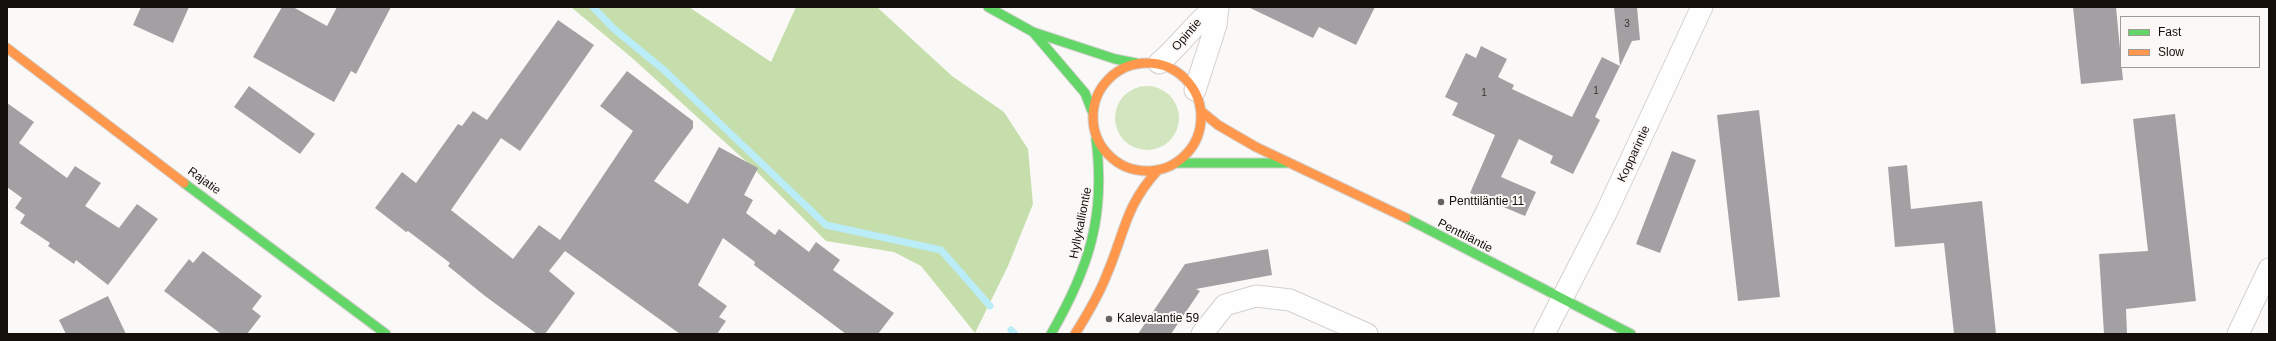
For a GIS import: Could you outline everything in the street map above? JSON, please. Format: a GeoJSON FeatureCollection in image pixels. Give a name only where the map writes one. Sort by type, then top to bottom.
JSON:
{"type":"FeatureCollection","features":[{"type":"Feature","properties":{"kind":"street"},"geometry":{"type":"LineString","coordinates":[[988,7],[1034,32],[1115,59],[1136,63],[1159,63],[1179,72],[1194,90],[1201,111],[1200,131],[1191,149],[1176,163],[1158,170],[1138,170],[1119,164],[1104,151],[1095,133],[1092,111],[1085,93],[1034,32]]}},
{"type":"Feature","properties":{"kind":"street"},"geometry":{"type":"LineString","coordinates":[[1194,90],[1216,25],[1217,7]]}},
{"type":"Feature","properties":{"kind":"street","name":"Opintie"},"geometry":{"type":"LineString","coordinates":[[1159,63],[1174,51],[1200,19],[1217,7]]}},
{"type":"Feature","properties":{"kind":"street","name":"Kopparintie"},"geometry":{"type":"LineString","coordinates":[[1544,334],[1606,213],[1702,7]]}},
{"type":"Feature","properties":{"kind":"street","name":"Rajatie"},"geometry":{"type":"LineString","coordinates":[[7,48],[386,334]]}},
{"type":"Feature","properties":{"kind":"street"},"geometry":{"type":"LineString","coordinates":[[1092,111],[1100,89],[1115,72],[1136,63]]}},
{"type":"Feature","properties":{"kind":"street","name":"Penttiläntie"},"geometry":{"type":"LineString","coordinates":[[1201,111],[1219,127],[1286,163],[1355,192],[1631,334]]}},
{"type":"Feature","properties":{"kind":"street","name":"Hyllykalliontie"},"geometry":{"type":"LineString","coordinates":[[1052,334],[1065,312],[1088,262],[1101,184],[1100,161],[1095,133]]}},
{"type":"Feature","properties":{"kind":"street","name":"Penttiläntie"},"geometry":{"type":"LineString","coordinates":[[1176,163],[1286,163]]}},
{"type":"Feature","properties":{"kind":"street"},"geometry":{"type":"LineString","coordinates":[[1075,334],[1090,312],[1111,265],[1123,225],[1136,194],[1158,170]]}},
{"type":"Feature","properties":{"kind":"street"},"geometry":{"type":"LineString","coordinates":[[2238,334],[2269,269]]}},
{"type":"Feature","properties":{"kind":"street"},"geometry":{"type":"LineString","coordinates":[[1202,334],[1225,305],[1256,296],[1290,300],[1367,334]]}},
{"type":"Feature","properties":{"kind":"green space"},"geometry":{"type":"Polygon","coordinates":[[[571,7],[689,7],[771,62],[796,7],[877,7],[952,76],[1004,112],[1028,149],[1033,204],[1008,266],[975,333],[921,266],[894,252],[826,241],[749,164],[631,57],[571,7]]]}},
{"type":"Feature","properties":{"kind":"green space"},"geometry":{"type":"Polygon","coordinates":[[[1141,86],[1153,86],[1170,95],[1177,106],[1179,118],[1177,130],[1170,141],[1153,150],[1141,150],[1129,145],[1120,136],[1115,124],[1115,112],[1120,100],[1129,91],[1141,86]]]}},
{"type":"Feature","properties":{"kind":"building"},"geometry":{"type":"Polygon","coordinates":[[[141,7],[189,7],[173,43],[133,25],[141,7]]]}},
{"type":"Feature","properties":{"kind":"building"},"geometry":{"type":"Polygon","coordinates":[[[282,7],[293,7],[327,26],[337,7],[391,7],[356,74],[351,71],[334,102],[253,57],[282,7]]]}},
{"type":"Feature","properties":{"kind":"building"},"geometry":{"type":"Polygon","coordinates":[[[1248,7],[1375,7],[1356,45],[1319,27],[1313,38],[1248,7]]]}},
{"type":"Feature","properties":{"kind":"building"},"geometry":{"type":"Polygon","coordinates":[[[1614,7],[1637,7],[1640,40],[1632,41],[1620,66],[1614,7]]]}},
{"type":"Feature","properties":{"kind":"building"},"geometry":{"type":"Polygon","coordinates":[[[2073,7],[2116,7],[2120,49],[2120,68],[2122,68],[2123,80],[2081,84],[2073,7]]]}},
{"type":"Feature","properties":{"kind":"building"},"geometry":{"type":"Polygon","coordinates":[[[558,20],[594,45],[520,151],[501,138],[451,210],[513,259],[539,225],[560,240],[633,131],[600,106],[627,71],[693,121],[693,128],[654,181],[688,204],[719,147],[758,168],[744,195],[753,200],[746,213],[775,235],[779,229],[809,252],[816,242],[840,260],[833,270],[894,313],[878,334],[846,334],[754,265],[755,262],[723,238],[698,285],[727,306],[719,317],[726,321],[717,334],[680,334],[565,251],[549,271],[575,293],[545,334],[537,334],[485,296],[448,266],[450,263],[375,208],[402,172],[416,183],[458,124],[462,126],[473,111],[487,120],[558,20]]]}},
{"type":"Feature","properties":{"kind":"building"},"geometry":{"type":"Polygon","coordinates":[[[1481,46],[1507,59],[1498,77],[1514,85],[1512,89],[1572,117],[1602,57],[1620,66],[1595,117],[1600,120],[1573,174],[1550,163],[1553,156],[1519,139],[1501,177],[1536,192],[1525,216],[1470,193],[1495,135],[1452,115],[1458,103],[1445,97],[1466,53],[1476,58],[1481,46]]]}},
{"type":"Feature","properties":{"kind":"building"},"geometry":{"type":"Polygon","coordinates":[[[249,86],[315,134],[300,154],[234,107],[249,86]]]}},
{"type":"Feature","properties":{"kind":"building"},"geometry":{"type":"Polygon","coordinates":[[[7,103],[34,122],[19,143],[67,178],[75,166],[101,183],[85,206],[119,228],[137,204],[158,219],[108,285],[76,260],[74,264],[48,246],[50,243],[20,223],[25,215],[15,208],[22,198],[7,187],[7,103]]]}},
{"type":"Feature","properties":{"kind":"building"},"geometry":{"type":"Polygon","coordinates":[[[1759,110],[1780,297],[1738,301],[1717,115],[1759,110]]]}},
{"type":"Feature","properties":{"kind":"building"},"geometry":{"type":"Polygon","coordinates":[[[2175,114],[2196,301],[2126,309],[2127,334],[2104,334],[2099,254],[2148,251],[2133,119],[2175,114]]]}},
{"type":"Feature","properties":{"kind":"building"},"geometry":{"type":"Polygon","coordinates":[[[1672,151],[1696,160],[1660,253],[1636,244],[1672,151]]]}},
{"type":"Feature","properties":{"kind":"building"},"geometry":{"type":"Polygon","coordinates":[[[1907,165],[1911,209],[1982,201],[1996,334],[1954,334],[1944,243],[1895,247],[1888,167],[1907,165]]]}},
{"type":"Feature","properties":{"kind":"building"},"geometry":{"type":"Polygon","coordinates":[[[1268,249],[1272,275],[1196,289],[1200,291],[1171,334],[1138,334],[1185,264],[1268,249]]]}},
{"type":"Feature","properties":{"kind":"building"},"geometry":{"type":"Polygon","coordinates":[[[203,251],[262,296],[252,309],[261,316],[247,334],[221,334],[164,291],[189,259],[193,263],[203,251]]]}},
{"type":"Feature","properties":{"kind":"building"},"geometry":{"type":"Polygon","coordinates":[[[108,296],[126,334],[66,334],[59,320],[108,296]]]}},
{"type":"Feature","properties":{"kind":"waterway"},"geometry":{"type":"LineString","coordinates":[[593,7],[613,28],[665,71],[826,225],[941,250],[990,306]]}},
{"type":"Feature","properties":{"kind":"waterway"},"geometry":{"type":"LineString","coordinates":[[1011,330],[1015,334]]}},
{"type":"Feature","properties":{"kind":"traffic: fast"},"geometry":{"type":"LineString","coordinates":[[988,7],[1033,32],[1115,59],[1136,63]]}},
{"type":"Feature","properties":{"kind":"traffic: fast"},"geometry":{"type":"LineString","coordinates":[[1033,32],[1085,93],[1092,111]]}},
{"type":"Feature","properties":{"kind":"traffic: fast"},"geometry":{"type":"LineString","coordinates":[[1051,334],[1075,287],[1085,264],[1092,241],[1099,193],[1096,139]]}},
{"type":"Feature","properties":{"kind":"traffic: fast"},"geometry":{"type":"LineString","coordinates":[[1176,163],[1286,163]]}},
{"type":"Feature","properties":{"kind":"traffic: fast"},"geometry":{"type":"LineString","coordinates":[[184,183],[386,334]]}},
{"type":"Feature","properties":{"kind":"traffic: fast"},"geometry":{"type":"LineString","coordinates":[[1406,218],[1631,334]]}},
{"type":"Feature","properties":{"kind":"traffic: slow"},"geometry":{"type":"LineString","coordinates":[[7,48],[184,183]]}},
{"type":"Feature","properties":{"kind":"traffic: slow"},"geometry":{"type":"LineString","coordinates":[[1147,63],[1168,67],[1185,79],[1197,96],[1201,117],[1197,138],[1185,155],[1168,167],[1147,171],[1126,167],[1109,155],[1097,138],[1093,117],[1097,96],[1109,79],[1126,67],[1147,63]]}},
{"type":"Feature","properties":{"kind":"traffic: slow"},"geometry":{"type":"LineString","coordinates":[[1201,111],[1218,125],[1256,147],[1406,218]]}},
{"type":"Feature","properties":{"kind":"traffic: slow"},"geometry":{"type":"LineString","coordinates":[[1075,334],[1104,282],[1132,208],[1147,183],[1158,170]]}},
{"type":"Feature","properties":{"kind":"place","name":"Penttiläntie 11"},"geometry":{"type":"Point","coordinates":[1441,202]}},
{"type":"Feature","properties":{"kind":"place","name":"Kalevalantie 59"},"geometry":{"type":"Point","coordinates":[1109,319]}}]}
